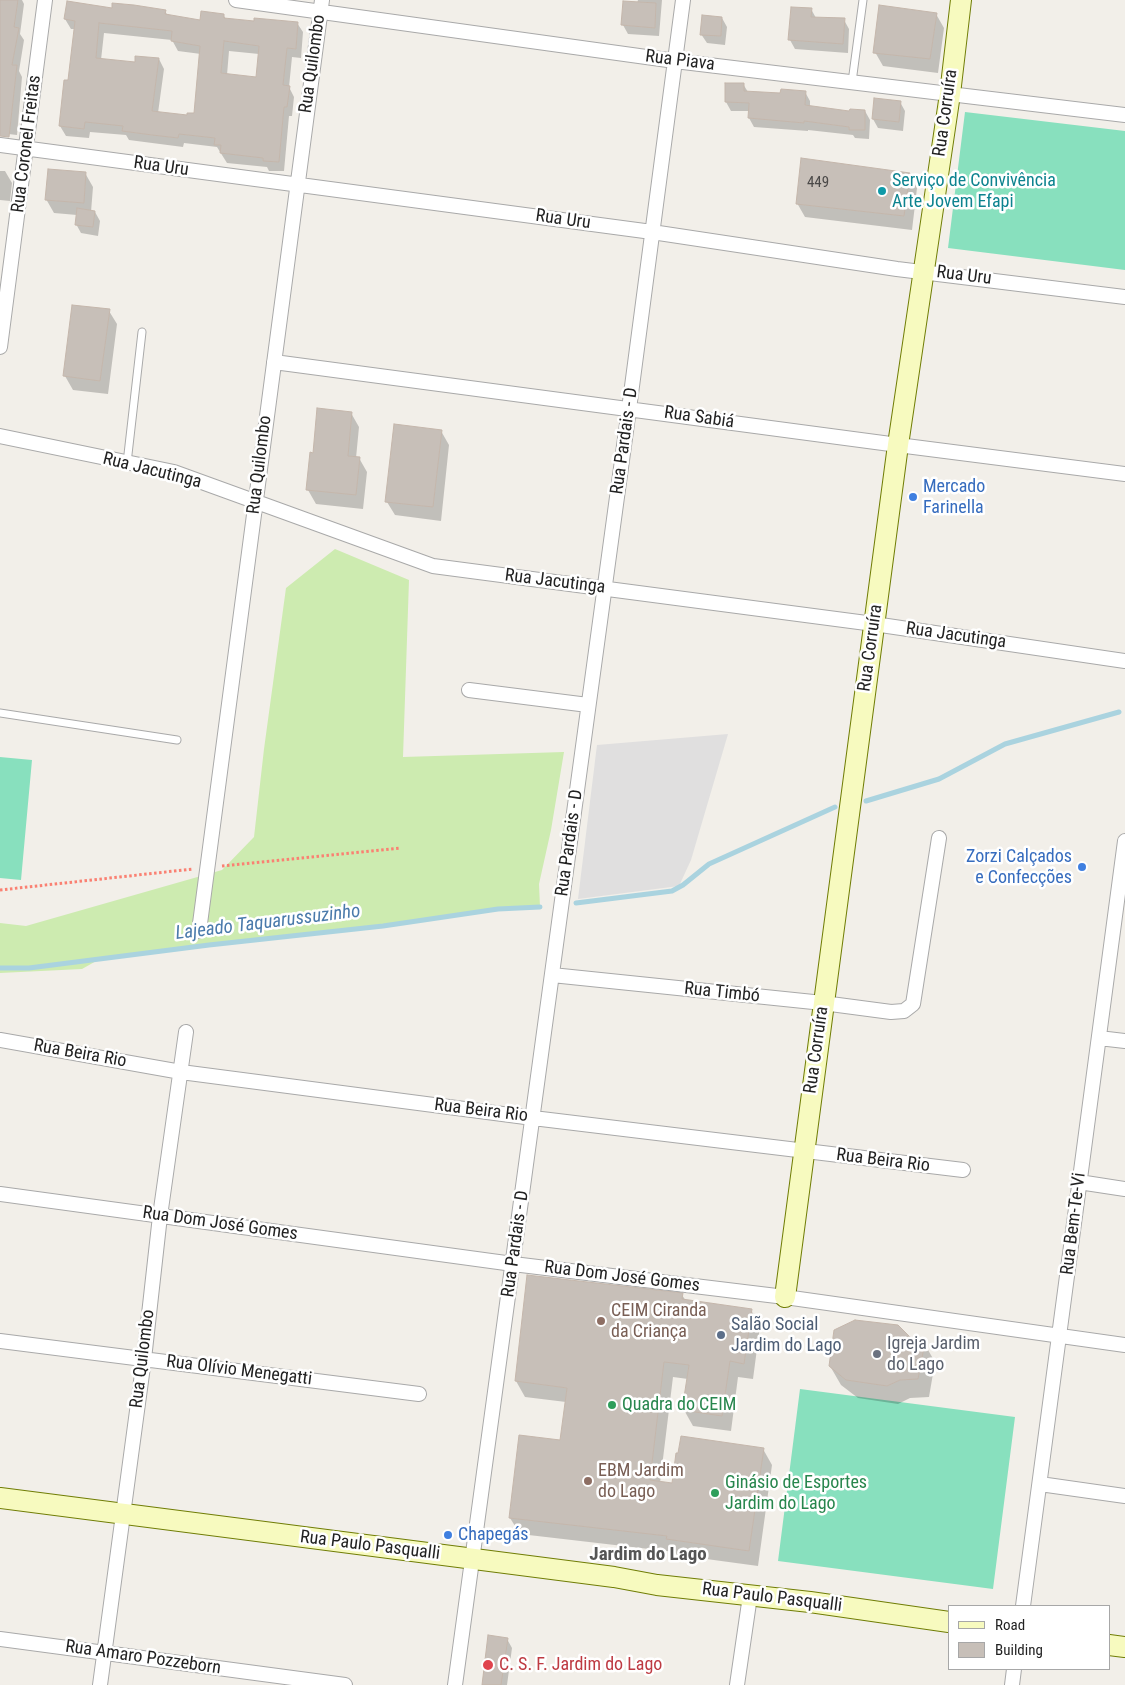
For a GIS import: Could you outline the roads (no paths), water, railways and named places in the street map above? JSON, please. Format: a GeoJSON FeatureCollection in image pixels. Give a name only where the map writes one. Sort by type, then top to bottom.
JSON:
{"type":"FeatureCollection","features":[{"type":"Feature","properties":{"kind":"street","name":"Rua Coronel Freitas"},"geometry":{"type":"LineString","coordinates":[[0,347],[46,0]]}},
{"type":"Feature","properties":{"kind":"street","name":"Rua Piava"},"geometry":{"type":"LineString","coordinates":[[236,0],[321,6],[675,61],[1125,115]]}},
{"type":"Feature","properties":{"kind":"street","name":"Rua Pardais - D"},"geometry":{"type":"LineString","coordinates":[[455,1685],[683,0]]}},
{"type":"Feature","properties":{"kind":"street","name":"Rua Corruíra"},"geometry":{"type":"LineString","coordinates":[[785,1297],[898,446],[950,94],[961,0]]}},
{"type":"Feature","properties":{"kind":"street","name":"Rua Quilombo"},"geometry":{"type":"LineString","coordinates":[[199,931],[321,6]]}},
{"type":"Feature","properties":{"kind":"street","name":"Rua Uru"},"geometry":{"type":"LineString","coordinates":[[0,145],[652,232],[897,269],[1125,297]]}},
{"type":"Feature","properties":{"kind":"street","name":"Rua Sabiá"},"geometry":{"type":"LineString","coordinates":[[274,362],[898,446],[1125,474]]}},
{"type":"Feature","properties":{"kind":"street","name":"Rua Jacutinga"},"geometry":{"type":"LineString","coordinates":[[0,436],[174,472],[434,566],[874,624],[1125,661]]}},
{"type":"Feature","properties":{"kind":"street"},"geometry":{"type":"LineString","coordinates":[[469,690],[588,704]]}},
{"type":"Feature","properties":{"kind":"street","name":"Rua Timbó"},"geometry":{"type":"LineString","coordinates":[[552,975],[823,1003],[891,1012],[904,1011],[913,1004],[939,838]]}},
{"type":"Feature","properties":{"kind":"street","name":"Rua Bem-Te-Vi"},"geometry":{"type":"LineString","coordinates":[[1023,1605],[1079,1182],[1122,887],[1125,841]]}},
{"type":"Feature","properties":{"kind":"street","name":"Rua Quilombo"},"geometry":{"type":"LineString","coordinates":[[100,1685],[144,1359],[160,1216],[186,1032]]}},
{"type":"Feature","properties":{"kind":"street"},"geometry":{"type":"LineString","coordinates":[[1099,1038],[1125,1041]]}},
{"type":"Feature","properties":{"kind":"street","name":"Rua Beira Rio"},"geometry":{"type":"LineString","coordinates":[[0,1040],[181,1072],[533,1118],[963,1170]]}},
{"type":"Feature","properties":{"kind":"street"},"geometry":{"type":"LineString","coordinates":[[1079,1182],[1125,1189]]}},
{"type":"Feature","properties":{"kind":"street","name":"Rua Dom José Gomes"},"geometry":{"type":"LineString","coordinates":[[0,1194],[513,1264],[785,1297],[1125,1345]]}},
{"type":"Feature","properties":{"kind":"street","name":"Rua Olívio Menegatti"},"geometry":{"type":"LineString","coordinates":[[0,1341],[419,1394]]}},
{"type":"Feature","properties":{"kind":"street"},"geometry":{"type":"LineString","coordinates":[[1040,1484],[1125,1496]]}},
{"type":"Feature","properties":{"kind":"street","name":"Rua Paulo Pasqualli"},"geometry":{"type":"LineString","coordinates":[[0,1498],[614,1577],[657,1585],[810,1602],[948,1622]]}},
{"type":"Feature","properties":{"kind":"street"},"geometry":{"type":"LineString","coordinates":[[737,1685],[750,1596]]}},
{"type":"Feature","properties":{"kind":"street","name":"Rua Amaro Pozzeborn"},"geometry":{"type":"LineString","coordinates":[[0,1639],[345,1685]]}},
{"type":"Feature","properties":{"kind":"street"},"geometry":{"type":"LineString","coordinates":[[1110,1645],[1125,1647]]}},
{"type":"Feature","properties":{"kind":"street"},"geometry":{"type":"LineString","coordinates":[[1012,1685],[1014,1670]]}},
{"type":"Feature","properties":{"kind":"lane"},"geometry":{"type":"LineString","coordinates":[[852,82],[863,0]]}},
{"type":"Feature","properties":{"kind":"lane"},"geometry":{"type":"LineString","coordinates":[[127,463],[142,332]]}},
{"type":"Feature","properties":{"kind":"lane"},"geometry":{"type":"LineString","coordinates":[[0,713],[177,740]]}},
{"type":"Feature","properties":{"kind":"waterway","name":"Lajeado Taquarussuzinho"},"geometry":{"type":"LineString","coordinates":[[866,801],[939,779],[1005,744],[1119,712]]}},
{"type":"Feature","properties":{"kind":"waterway","name":"Lajeado Taquarussuzinho"},"geometry":{"type":"LineString","coordinates":[[576,903],[672,891],[683,885],[709,864],[835,807]]}},
{"type":"Feature","properties":{"kind":"waterway","name":"Lajeado Taquarussuzinho"},"geometry":{"type":"LineString","coordinates":[[0,968],[29,968],[209,945],[383,926],[498,909],[540,907]]}},
{"type":"Feature","properties":{"kind":"place","name":"Serviço de Convivência Arte Jovem Efapi"},"geometry":{"type":"Point","coordinates":[882,191]}},
{"type":"Feature","properties":{"kind":"place","name":"Mercado Farinella"},"geometry":{"type":"Point","coordinates":[913,497]}},
{"type":"Feature","properties":{"kind":"place","name":"Zorzi Calçados e Confecções"},"geometry":{"type":"Point","coordinates":[1082,867]}},
{"type":"Feature","properties":{"kind":"place","name":"CEIM Ciranda da Criança"},"geometry":{"type":"Point","coordinates":[601,1321]}},
{"type":"Feature","properties":{"kind":"place","name":"Salão Social Jardim do Lago"},"geometry":{"type":"Point","coordinates":[721,1335]}},
{"type":"Feature","properties":{"kind":"place","name":"Igreja Jardim do Lago"},"geometry":{"type":"Point","coordinates":[877,1354]}},
{"type":"Feature","properties":{"kind":"place","name":"Quadra do CEIM"},"geometry":{"type":"Point","coordinates":[612,1405]}},
{"type":"Feature","properties":{"kind":"place","name":"EBM Jardim do Lago"},"geometry":{"type":"Point","coordinates":[588,1481]}},
{"type":"Feature","properties":{"kind":"place","name":"Ginásio de Esportes Jardim do Lago"},"geometry":{"type":"Point","coordinates":[715,1493]}},
{"type":"Feature","properties":{"kind":"place","name":"Chapegás"},"geometry":{"type":"Point","coordinates":[448,1535]}},
{"type":"Feature","properties":{"kind":"place","name":"C. S. F. Jardim do Lago"},"geometry":{"type":"Point","coordinates":[488,1665]}},
{"type":"Feature","properties":{"kind":"district","name":"Jardim do Lago"},"geometry":{"type":"Point","coordinates":[648,1555]}}]}
